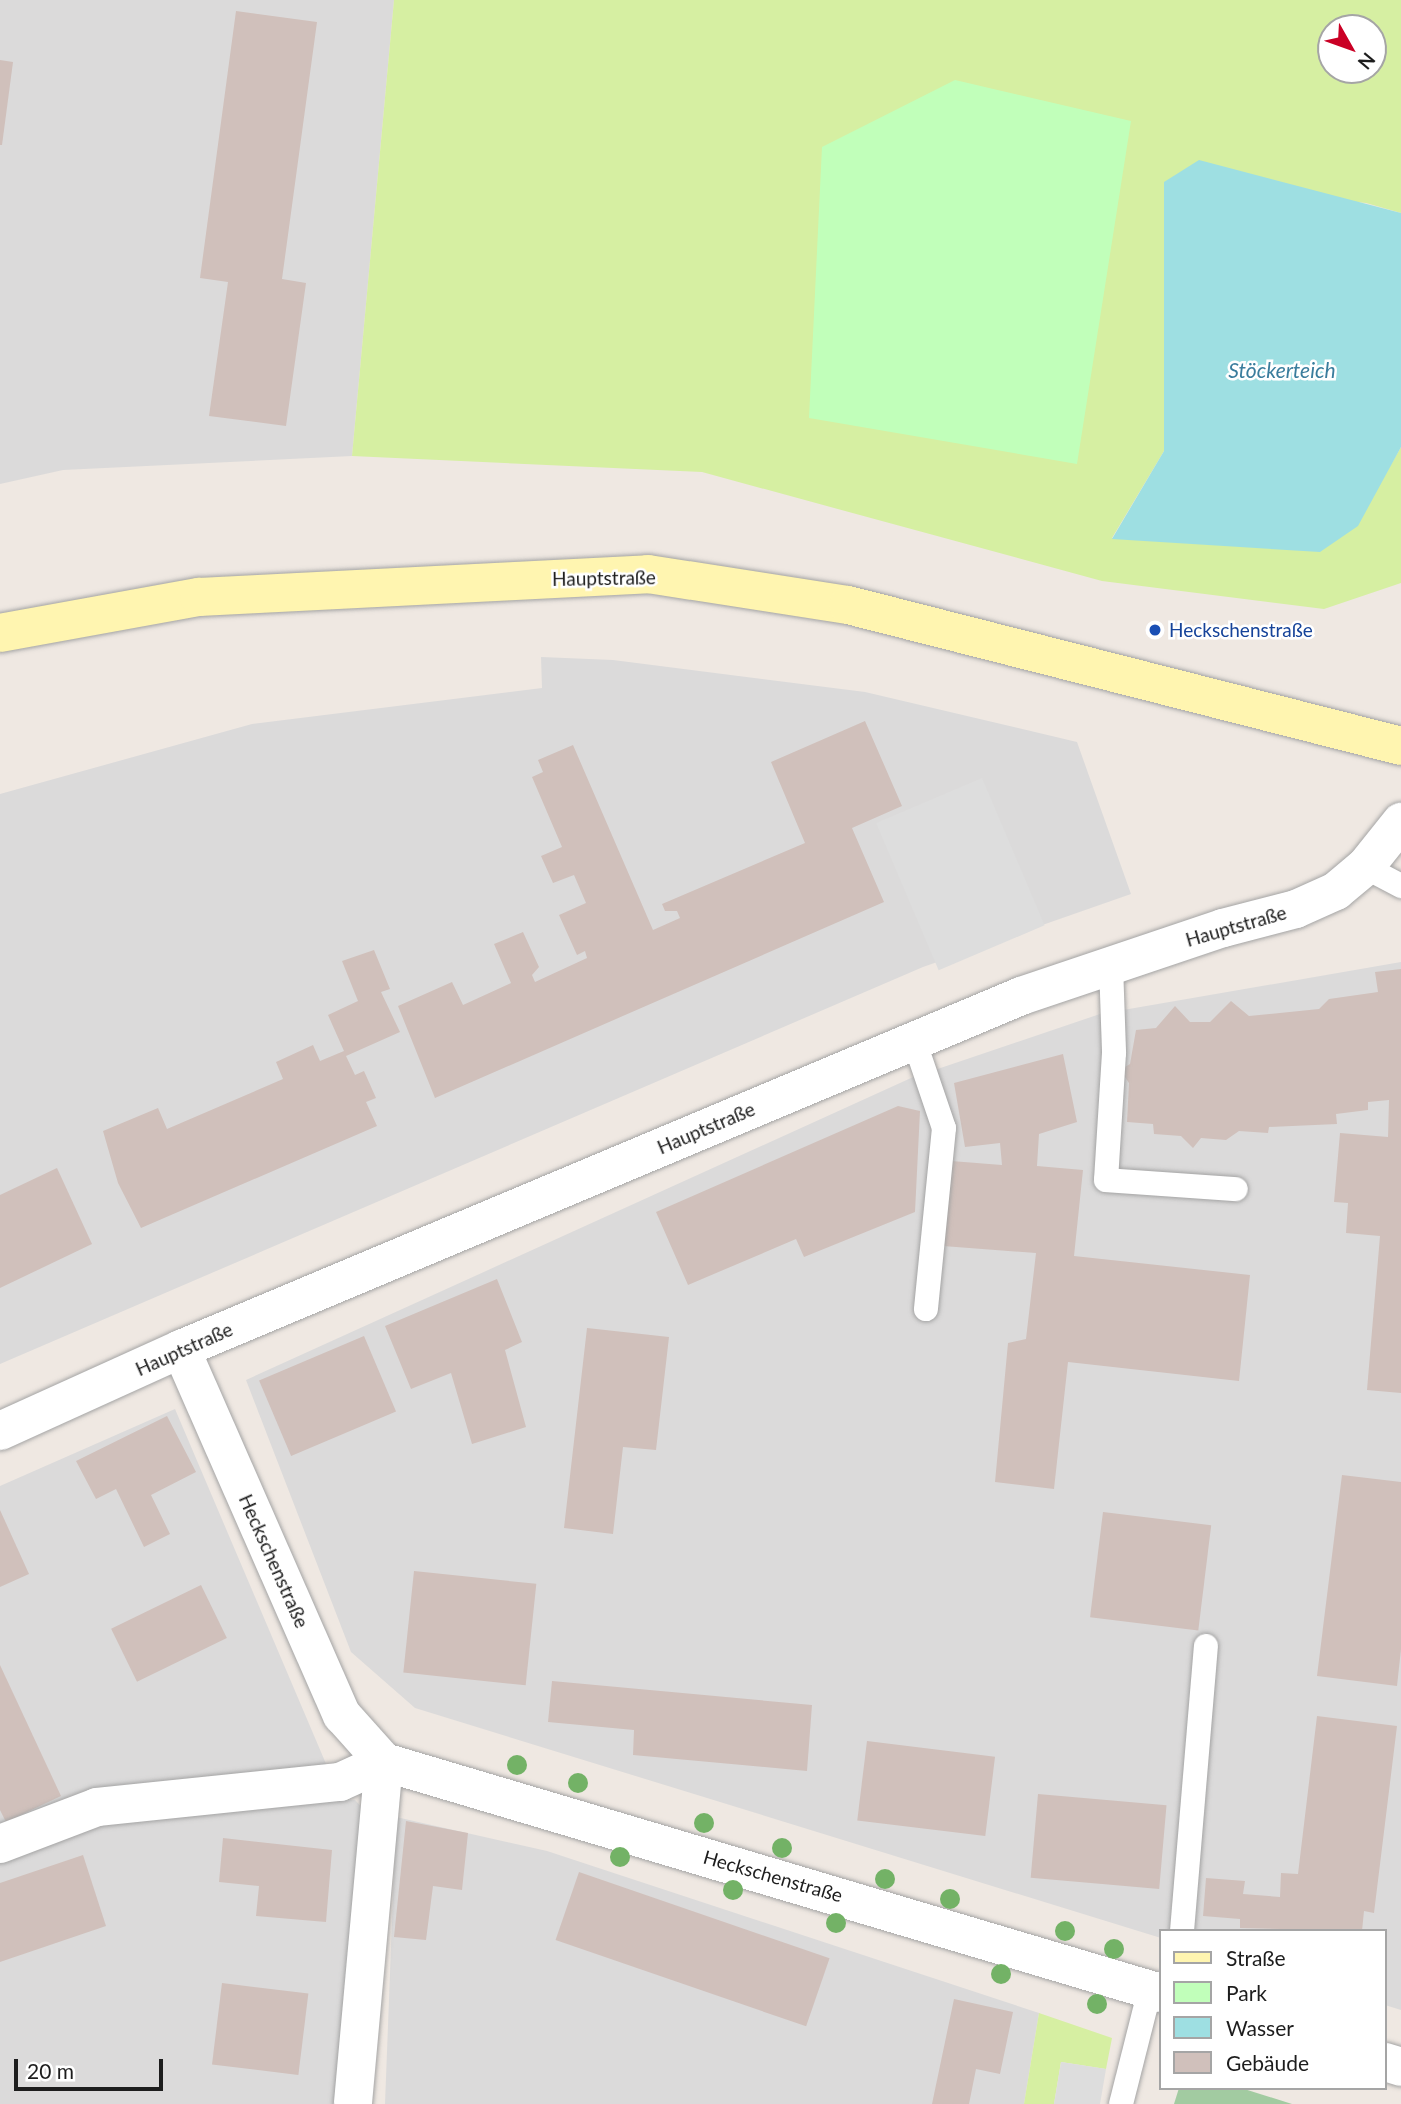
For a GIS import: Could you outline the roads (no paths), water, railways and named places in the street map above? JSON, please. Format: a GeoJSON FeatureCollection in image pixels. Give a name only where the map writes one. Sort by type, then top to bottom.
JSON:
{"type":"FeatureCollection","features":[{"type":"Feature","properties":{"kind":"main road","name":"Hauptstraße"},"geometry":{"type":"LineString","coordinates":[[0,633],[199,597],[648,574],[848,605],[1401,746]]}},
{"type":"Feature","properties":{"kind":"street","name":"Hauptstraße"},"geometry":{"type":"LineString","coordinates":[[0,1431],[181,1349],[915,1040],[1111,965],[1296,909],[1336,891],[1365,867],[1401,822]]}},
{"type":"Feature","properties":{"kind":"street","name":"Heckschenstraße"},"geometry":{"type":"LineString","coordinates":[[181,1349],[342,1715],[384,1762],[1156,1991]]}},
{"type":"Feature","properties":{"kind":"street"},"geometry":{"type":"LineString","coordinates":[[0,1844],[97,1807],[340,1782],[384,1762],[353,2104]]}},
{"type":"Feature","properties":{"kind":"lane"},"geometry":{"type":"LineString","coordinates":[[1365,867],[1401,886]]}},
{"type":"Feature","properties":{"kind":"lane"},"geometry":{"type":"LineString","coordinates":[[1111,965],[1114,1053],[1105,1180],[1236,1189]]}},
{"type":"Feature","properties":{"kind":"lane"},"geometry":{"type":"LineString","coordinates":[[915,1040],[944,1128],[926,1309]]}},
{"type":"Feature","properties":{"kind":"lane"},"geometry":{"type":"LineString","coordinates":[[1182,1929],[1206,1646]]}},
{"type":"Feature","properties":{"kind":"lane"},"geometry":{"type":"LineString","coordinates":[[1121,2104],[1156,1991]]}},
{"type":"Feature","properties":{"kind":"water","name":"Stöckerteich"},"geometry":{"type":"Polygon","coordinates":[[[1199,160],[1401,213],[1401,447],[1358,526],[1320,552],[1112,539],[1164,451],[1164,182],[1199,160]]]}},
{"type":"Feature","properties":{"kind":"place","name":"Heckschenstraße"},"geometry":{"type":"Point","coordinates":[1155,630]}}]}
